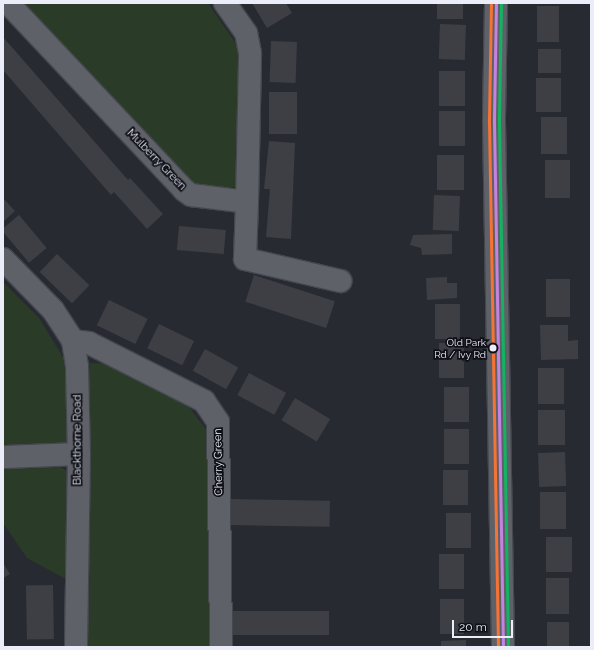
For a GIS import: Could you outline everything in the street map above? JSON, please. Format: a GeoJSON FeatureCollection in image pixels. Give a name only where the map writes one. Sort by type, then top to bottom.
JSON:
{"type":"FeatureCollection","features":[{"type":"Feature","properties":{"kind":"street","name":"Mulberry Green"},"geometry":{"type":"LineString","coordinates":[[8,3],[184,190],[191,195],[247,202]]}},
{"type":"Feature","properties":{"kind":"street"},"geometry":{"type":"LineString","coordinates":[[225,3],[246,33],[250,53],[245,259],[340,281]]}},
{"type":"Feature","properties":{"kind":"street"},"geometry":{"type":"LineString","coordinates":[[496,3],[494,122],[503,647]]}},
{"type":"Feature","properties":{"kind":"street","name":"Blackthorne Road"},"geometry":{"type":"LineString","coordinates":[[3,259],[53,310],[73,341],[79,454],[76,647]]}},
{"type":"Feature","properties":{"kind":"street","name":"Cherry Green"},"geometry":{"type":"LineString","coordinates":[[73,341],[90,343],[204,401],[218,422],[221,647]]}},
{"type":"Feature","properties":{"kind":"street"},"geometry":{"type":"LineString","coordinates":[[3,457],[79,454]]}},
{"type":"Feature","properties":{"kind":"green space"},"geometry":{"type":"Polygon","coordinates":[[[23,3],[208,3],[239,48],[235,187],[198,189],[23,3]]]}},
{"type":"Feature","properties":{"kind":"green space"},"geometry":{"type":"Polygon","coordinates":[[[3,282],[39,318],[69,367],[68,447],[3,448],[3,282]]]}},
{"type":"Feature","properties":{"kind":"green space"},"geometry":{"type":"Polygon","coordinates":[[[89,363],[114,364],[186,403],[208,432],[211,647],[86,647],[89,363]]]}},
{"type":"Feature","properties":{"kind":"green space"},"geometry":{"type":"Polygon","coordinates":[[[49,462],[66,470],[66,579],[27,558],[3,523],[3,467],[49,462]]]}},
{"type":"Feature","properties":{"kind":"building"},"geometry":{"type":"Polygon","coordinates":[[[252,3],[286,3],[292,13],[267,28],[252,3]]]}},
{"type":"Feature","properties":{"kind":"building"},"geometry":{"type":"Polygon","coordinates":[[[437,3],[463,3],[463,19],[437,19],[437,3]]]}},
{"type":"Feature","properties":{"kind":"building"},"geometry":{"type":"Polygon","coordinates":[[[537,6],[559,6],[559,42],[537,42],[537,6]]]}},
{"type":"Feature","properties":{"kind":"building"},"geometry":{"type":"Polygon","coordinates":[[[440,24],[466,25],[465,60],[439,59],[440,24]]]}},
{"type":"Feature","properties":{"kind":"building"},"geometry":{"type":"Polygon","coordinates":[[[3,37],[128,180],[130,178],[163,214],[147,229],[114,192],[111,195],[3,70],[3,37]]]}},
{"type":"Feature","properties":{"kind":"building"},"geometry":{"type":"Polygon","coordinates":[[[271,41],[297,42],[296,83],[270,82],[271,41]]]}},
{"type":"Feature","properties":{"kind":"building"},"geometry":{"type":"Polygon","coordinates":[[[538,49],[561,49],[561,73],[538,73],[538,49]]]}},
{"type":"Feature","properties":{"kind":"building"},"geometry":{"type":"Polygon","coordinates":[[[439,71],[465,71],[465,106],[439,106],[439,71]]]}},
{"type":"Feature","properties":{"kind":"building"},"geometry":{"type":"Polygon","coordinates":[[[536,78],[561,78],[561,112],[536,112],[536,78]]]}},
{"type":"Feature","properties":{"kind":"building"},"geometry":{"type":"Polygon","coordinates":[[[269,92],[297,92],[297,134],[269,134],[269,92]]]}},
{"type":"Feature","properties":{"kind":"building"},"geometry":{"type":"Polygon","coordinates":[[[439,111],[465,111],[465,146],[439,146],[439,111]]]}},
{"type":"Feature","properties":{"kind":"building"},"geometry":{"type":"Polygon","coordinates":[[[541,117],[567,117],[567,154],[541,154],[541,117]]]}},
{"type":"Feature","properties":{"kind":"building"},"geometry":{"type":"Polygon","coordinates":[[[269,141],[295,143],[291,239],[266,237],[270,189],[264,189],[269,141]]]}},
{"type":"Feature","properties":{"kind":"building"},"geometry":{"type":"Polygon","coordinates":[[[437,155],[464,155],[464,190],[437,190],[437,155]]]}},
{"type":"Feature","properties":{"kind":"building"},"geometry":{"type":"Polygon","coordinates":[[[545,160],[570,160],[570,198],[545,198],[545,160]]]}},
{"type":"Feature","properties":{"kind":"building"},"geometry":{"type":"Polygon","coordinates":[[[434,195],[460,196],[459,231],[433,230],[434,195]]]}},
{"type":"Feature","properties":{"kind":"building"},"geometry":{"type":"Polygon","coordinates":[[[3,198],[15,211],[3,222],[3,198]]]}},
{"type":"Feature","properties":{"kind":"building"},"geometry":{"type":"Polygon","coordinates":[[[19,215],[47,248],[29,263],[3,232],[3,228],[19,215]]]}},
{"type":"Feature","properties":{"kind":"building"},"geometry":{"type":"Polygon","coordinates":[[[179,226],[226,230],[224,254],[177,250],[179,226]]]}},
{"type":"Feature","properties":{"kind":"building"},"geometry":{"type":"Polygon","coordinates":[[[452,234],[452,254],[422,255],[421,248],[410,245],[413,235],[452,234]]]}},
{"type":"Feature","properties":{"kind":"building"},"geometry":{"type":"Polygon","coordinates":[[[57,254],[89,285],[72,303],[40,272],[57,254]]]}},
{"type":"Feature","properties":{"kind":"building"},"geometry":{"type":"Polygon","coordinates":[[[254,275],[335,301],[326,328],[245,302],[254,275]]]}},
{"type":"Feature","properties":{"kind":"building"},"geometry":{"type":"Polygon","coordinates":[[[447,277],[447,283],[457,283],[457,298],[427,300],[426,278],[447,277]]]}},
{"type":"Feature","properties":{"kind":"building"},"geometry":{"type":"Polygon","coordinates":[[[546,279],[570,279],[570,317],[546,317],[546,279]]]}},
{"type":"Feature","properties":{"kind":"building"},"geometry":{"type":"Polygon","coordinates":[[[109,300],[148,319],[135,344],[97,325],[109,300]]]}},
{"type":"Feature","properties":{"kind":"building"},"geometry":{"type":"Polygon","coordinates":[[[435,304],[460,304],[460,339],[435,339],[435,304]]]}},
{"type":"Feature","properties":{"kind":"building"},"geometry":{"type":"Polygon","coordinates":[[[159,324],[194,341],[182,365],[147,348],[159,324]]]}},
{"type":"Feature","properties":{"kind":"building"},"geometry":{"type":"Polygon","coordinates":[[[540,325],[568,325],[568,341],[578,340],[578,359],[541,360],[540,325]]]}},
{"type":"Feature","properties":{"kind":"building"},"geometry":{"type":"Polygon","coordinates":[[[439,343],[464,343],[464,378],[439,378],[439,343]]]}},
{"type":"Feature","properties":{"kind":"building"},"geometry":{"type":"Polygon","coordinates":[[[205,349],[238,367],[226,389],[193,371],[205,349]]]}},
{"type":"Feature","properties":{"kind":"building"},"geometry":{"type":"Polygon","coordinates":[[[538,368],[564,368],[564,404],[538,404],[538,368]]]}},
{"type":"Feature","properties":{"kind":"building"},"geometry":{"type":"Polygon","coordinates":[[[249,373],[286,393],[274,415],[237,395],[249,373]]]}},
{"type":"Feature","properties":{"kind":"building"},"geometry":{"type":"Polygon","coordinates":[[[444,387],[469,387],[469,422],[444,422],[444,387]]]}},
{"type":"Feature","properties":{"kind":"building"},"geometry":{"type":"Polygon","coordinates":[[[295,398],[330,419],[317,441],[282,420],[295,398]]]}},
{"type":"Feature","properties":{"kind":"building"},"geometry":{"type":"Polygon","coordinates":[[[538,410],[565,410],[565,445],[538,445],[538,410]]]}},
{"type":"Feature","properties":{"kind":"building"},"geometry":{"type":"Polygon","coordinates":[[[444,429],[469,429],[469,464],[444,464],[444,429]]]}},
{"type":"Feature","properties":{"kind":"building"},"geometry":{"type":"Polygon","coordinates":[[[565,452],[566,486],[539,487],[538,453],[565,452]]]}},
{"type":"Feature","properties":{"kind":"building"},"geometry":{"type":"Polygon","coordinates":[[[443,470],[468,470],[468,505],[443,505],[443,470]]]}},
{"type":"Feature","properties":{"kind":"building"},"geometry":{"type":"Polygon","coordinates":[[[540,492],[566,492],[566,529],[540,529],[540,492]]]}},
{"type":"Feature","properties":{"kind":"building"},"geometry":{"type":"Polygon","coordinates":[[[230,499],[330,501],[330,527],[230,525],[230,499]]]}},
{"type":"Feature","properties":{"kind":"building"},"geometry":{"type":"Polygon","coordinates":[[[446,513],[471,513],[471,548],[446,548],[446,513]]]}},
{"type":"Feature","properties":{"kind":"building"},"geometry":{"type":"Polygon","coordinates":[[[546,537],[572,537],[572,572],[546,572],[546,537]]]}},
{"type":"Feature","properties":{"kind":"building"},"geometry":{"type":"Polygon","coordinates":[[[439,554],[464,554],[464,589],[439,589],[439,554]]]}},
{"type":"Feature","properties":{"kind":"building"},"geometry":{"type":"Polygon","coordinates":[[[3,563],[10,574],[3,578],[3,563]]]}},
{"type":"Feature","properties":{"kind":"building"},"geometry":{"type":"Polygon","coordinates":[[[546,578],[569,578],[569,614],[546,614],[546,578]]]}},
{"type":"Feature","properties":{"kind":"building"},"geometry":{"type":"Polygon","coordinates":[[[26,585],[53,585],[54,639],[27,639],[26,585]]]}},
{"type":"Feature","properties":{"kind":"building"},"geometry":{"type":"Polygon","coordinates":[[[440,599],[464,599],[464,634],[440,634],[440,599]]]}},
{"type":"Feature","properties":{"kind":"building"},"geometry":{"type":"Polygon","coordinates":[[[231,611],[329,611],[329,635],[231,635],[231,611]]]}},
{"type":"Feature","properties":{"kind":"building"},"geometry":{"type":"Polygon","coordinates":[[[547,622],[569,622],[569,647],[547,647],[547,622]]]}},
{"type":"Feature","properties":{"kind":"building"},"geometry":{"type":"Polygon","coordinates":[[[466,640],[466,647],[441,647],[441,641],[466,640]]]}},
{"type":"Feature","properties":{"kind":"transit line"},"geometry":{"type":"LineString","coordinates":[[491,3],[489,122],[498,647]]}},
{"type":"Feature","properties":{"kind":"transit line"},"geometry":{"type":"LineString","coordinates":[[496,3],[494,122],[503,647]]}},
{"type":"Feature","properties":{"kind":"transit line"},"geometry":{"type":"LineString","coordinates":[[501,3],[499,122],[508,647]]}},
{"type":"Feature","properties":{"kind":"place","name":"Old Park Rd / Ivy Rd"},"geometry":{"type":"Point","coordinates":[493,348]}}]}
